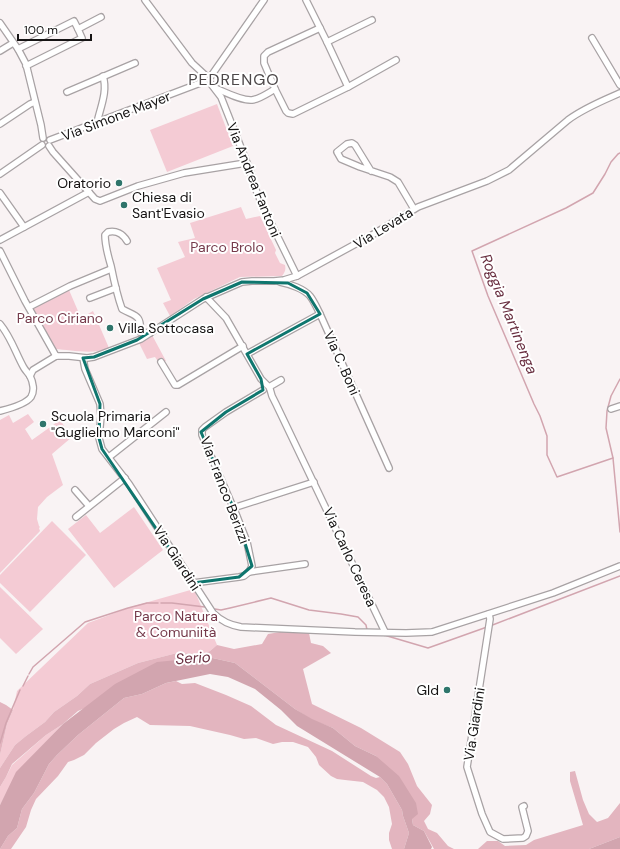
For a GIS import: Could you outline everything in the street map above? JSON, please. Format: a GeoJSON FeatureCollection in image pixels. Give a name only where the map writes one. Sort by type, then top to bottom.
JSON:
{"type":"FeatureCollection","features":[{"type":"Feature","properties":{"kind":"street"},"geometry":{"type":"LineString","coordinates":[[145,0],[192,63],[213,79],[213,86]]}},
{"type":"Feature","properties":{"kind":"street"},"geometry":{"type":"LineString","coordinates":[[264,0],[208,75],[203,78],[206,84],[243,99],[251,100],[275,89]]}},
{"type":"Feature","properties":{"kind":"street"},"geometry":{"type":"LineString","coordinates":[[306,0],[328,42],[348,87]]}},
{"type":"Feature","properties":{"kind":"street"},"geometry":{"type":"LineString","coordinates":[[78,29],[101,17]]}},
{"type":"Feature","properties":{"kind":"street"},"geometry":{"type":"LineString","coordinates":[[328,42],[372,20]]}},
{"type":"Feature","properties":{"kind":"street"},"geometry":{"type":"LineString","coordinates":[[18,49],[74,21],[78,29],[82,38],[26,66]]}},
{"type":"Feature","properties":{"kind":"street"},"geometry":{"type":"LineString","coordinates":[[0,23],[18,49],[26,66],[43,138],[41,141],[42,145]]}},
{"type":"Feature","properties":{"kind":"street"},"geometry":{"type":"LineString","coordinates":[[320,28],[268,52],[264,56],[264,63],[275,89],[288,113],[293,114],[348,87],[396,60]]}},
{"type":"Feature","properties":{"kind":"street"},"geometry":{"type":"LineString","coordinates":[[592,38],[620,85]]}},
{"type":"Feature","properties":{"kind":"street"},"geometry":{"type":"LineString","coordinates":[[0,51],[13,43]]}},
{"type":"Feature","properties":{"kind":"street"},"geometry":{"type":"LineString","coordinates":[[67,92],[135,63]]}},
{"type":"Feature","properties":{"kind":"street"},"geometry":{"type":"LineString","coordinates":[[97,123],[105,91],[105,81],[103,76]]}},
{"type":"Feature","properties":{"kind":"street","name":"Via Simone Mayer"},"geometry":{"type":"LineString","coordinates":[[50,143],[97,123],[204,82]]}},
{"type":"Feature","properties":{"kind":"street","name":"Via Andrea Fantoni"},"geometry":{"type":"LineString","coordinates":[[213,86],[221,97],[265,211],[297,276]]}},
{"type":"Feature","properties":{"kind":"street","name":"Via Levata"},"geometry":{"type":"LineString","coordinates":[[56,356],[83,358],[94,357],[138,340],[206,298],[242,282],[274,282],[297,276],[372,236],[414,209],[487,181],[509,170],[577,113],[620,93]]}},
{"type":"Feature","properties":{"kind":"street"},"geometry":{"type":"LineString","coordinates":[[0,124],[35,102]]}},
{"type":"Feature","properties":{"kind":"street"},"geometry":{"type":"LineString","coordinates":[[43,138],[48,137],[52,152],[97,201],[138,186],[184,173],[246,162]]}},
{"type":"Feature","properties":{"kind":"street"},"geometry":{"type":"LineString","coordinates":[[0,174],[42,145],[45,147],[50,143]]}},
{"type":"Feature","properties":{"kind":"street"},"geometry":{"type":"LineString","coordinates":[[371,171],[355,145],[352,143],[347,144],[337,152],[341,159],[360,167],[371,171],[390,177],[398,182],[414,209]]}},
{"type":"Feature","properties":{"kind":"street"},"geometry":{"type":"LineString","coordinates":[[0,240],[89,192]]}},
{"type":"Feature","properties":{"kind":"street"},"geometry":{"type":"LineString","coordinates":[[0,193],[24,227]]}},
{"type":"Feature","properties":{"kind":"street"},"geometry":{"type":"LineString","coordinates":[[127,241],[126,238],[119,233],[113,231],[106,233],[105,237],[111,269],[122,309],[137,316],[140,320],[141,326],[138,340]]}},
{"type":"Feature","properties":{"kind":"street"},"geometry":{"type":"LineString","coordinates":[[0,251],[56,356],[33,370],[30,376]]}},
{"type":"Feature","properties":{"kind":"street"},"geometry":{"type":"LineString","coordinates":[[29,307],[70,286],[111,269]]}},
{"type":"Feature","properties":{"kind":"street","name":"Via C. Boni"},"geometry":{"type":"LineString","coordinates":[[274,282],[288,283],[307,293],[311,297],[389,468]]}},
{"type":"Feature","properties":{"kind":"street"},"geometry":{"type":"LineString","coordinates":[[90,298],[116,288]]}},
{"type":"Feature","properties":{"kind":"street","name":"Via Carlo Ceresa"},"geometry":{"type":"LineString","coordinates":[[206,298],[226,318],[262,379],[266,390],[276,404],[385,632]]}},
{"type":"Feature","properties":{"kind":"street"},"geometry":{"type":"LineString","coordinates":[[247,354],[320,314]]}},
{"type":"Feature","properties":{"kind":"street"},"geometry":{"type":"LineString","coordinates":[[0,411],[30,399],[32,396],[33,386],[30,376],[25,370],[13,345],[2,327]]}},
{"type":"Feature","properties":{"kind":"street"},"geometry":{"type":"LineString","coordinates":[[140,332],[150,333]]}},
{"type":"Feature","properties":{"kind":"street"},"geometry":{"type":"LineString","coordinates":[[161,362],[175,385],[178,385],[243,346]]}},
{"type":"Feature","properties":{"kind":"street","name":"Via Giardini"},"geometry":{"type":"LineString","coordinates":[[83,358],[85,369],[100,404],[101,416],[99,438],[102,449],[125,478],[217,618],[234,626],[249,628],[406,633],[432,632],[489,617],[620,566]]}},
{"type":"Feature","properties":{"kind":"street"},"geometry":{"type":"LineString","coordinates":[[266,390],[281,380]]}},
{"type":"Feature","properties":{"kind":"street","name":"Via Franco Berizzi"},"geometry":{"type":"LineString","coordinates":[[249,572],[252,566],[247,542],[202,435],[202,430],[226,412],[266,390]]}},
{"type":"Feature","properties":{"kind":"street"},"geometry":{"type":"LineString","coordinates":[[612,409],[620,406]]}},
{"type":"Feature","properties":{"kind":"street"},"geometry":{"type":"LineString","coordinates":[[108,457],[166,412]]}},
{"type":"Feature","properties":{"kind":"street"},"geometry":{"type":"LineString","coordinates":[[76,517],[125,478]]}},
{"type":"Feature","properties":{"kind":"street"},"geometry":{"type":"LineString","coordinates":[[233,508],[314,482]]}},
{"type":"Feature","properties":{"kind":"street"},"geometry":{"type":"LineString","coordinates":[[75,490],[89,506]]}},
{"type":"Feature","properties":{"kind":"street"},"geometry":{"type":"LineString","coordinates":[[193,583],[239,577],[244,576],[249,572],[305,564]]}},
{"type":"Feature","properties":{"kind":"street","name":"Via Giardini"},"geometry":{"type":"LineString","coordinates":[[489,617],[488,632],[467,766],[482,814],[490,832],[503,839],[522,838],[526,836],[528,831],[522,807],[524,806]]}},
{"type":"Feature","properties":{"kind":"highlighted area"},"geometry":{"type":"Polygon","coordinates":[[[242,282],[288,283],[307,293],[320,314],[247,354],[261,379],[263,390],[226,412],[201,432],[236,514],[252,566],[239,577],[193,583],[102,449],[99,438],[100,404],[83,358],[94,357],[137,340],[203,299],[242,282]]]}},
{"type":"Feature","properties":{"kind":"green space"},"geometry":{"type":"Polygon","coordinates":[[[217,104],[233,146],[167,172],[150,130],[217,104]]]}},
{"type":"Feature","properties":{"kind":"green space","name":"Parco Brolo"},"geometry":{"type":"Polygon","coordinates":[[[241,207],[246,219],[260,216],[276,250],[275,253],[280,263],[285,265],[284,273],[282,276],[240,277],[194,299],[170,316],[163,303],[171,300],[157,268],[185,257],[178,242],[195,238],[190,223],[241,207]]]}},
{"type":"Feature","properties":{"kind":"green space","name":"Parco Ciriano"},"geometry":{"type":"Polygon","coordinates":[[[69,290],[81,318],[93,311],[109,348],[90,352],[55,349],[33,308],[69,290]]]}},
{"type":"Feature","properties":{"kind":"green space"},"geometry":{"type":"Polygon","coordinates":[[[152,335],[166,361],[159,363],[155,357],[147,359],[139,343],[152,335]]]}},
{"type":"Feature","properties":{"kind":"green space"},"geometry":{"type":"Polygon","coordinates":[[[28,414],[34,422],[25,429],[32,440],[60,420],[72,437],[52,454],[63,485],[47,497],[38,507],[37,519],[40,531],[0,573],[0,420],[9,415],[13,423],[28,414]]]}},
{"type":"Feature","properties":{"kind":"green space"},"geometry":{"type":"Polygon","coordinates":[[[134,507],[163,550],[114,588],[68,529],[86,515],[100,533],[134,507]]]}},
{"type":"Feature","properties":{"kind":"green space"},"geometry":{"type":"Polygon","coordinates":[[[52,521],[86,555],[30,612],[0,583],[0,575],[52,521]]]}},
{"type":"Feature","properties":{"kind":"green space"},"geometry":{"type":"Polygon","coordinates":[[[0,587],[43,629],[16,654],[0,638],[0,587]]]}},
{"type":"Feature","properties":{"kind":"green space","name":"Parco Natura & Comuniità"},"geometry":{"type":"Polygon","coordinates":[[[194,589],[217,645],[210,651],[202,654],[177,653],[138,663],[90,684],[15,745],[0,768],[0,755],[17,691],[88,623],[134,606],[194,589]]]}},
{"type":"Feature","properties":{"kind":"green space"},"geometry":{"type":"Polygon","coordinates":[[[63,724],[17,772],[0,805],[0,787],[12,765],[46,735],[63,724]]]}},
{"type":"Feature","properties":{"kind":"shaded area"},"geometry":{"type":"Polygon","coordinates":[[[280,632],[309,633],[311,643],[323,646],[331,653],[303,669],[312,704],[361,728],[400,752],[408,764],[417,786],[432,805],[430,814],[424,821],[428,829],[437,833],[448,846],[454,849],[434,849],[424,831],[413,825],[412,819],[376,756],[355,746],[333,728],[312,720],[295,709],[235,663],[208,657],[78,711],[63,724],[46,735],[12,764],[0,787],[0,768],[15,745],[90,684],[138,663],[177,653],[202,654],[210,651],[217,645],[234,649],[262,644],[268,634],[280,632]]]}},
{"type":"Feature","properties":{"kind":"shaded area"},"geometry":{"type":"Polygon","coordinates":[[[208,657],[235,663],[295,709],[312,719],[333,728],[355,746],[376,756],[399,776],[416,803],[418,814],[412,819],[413,825],[424,831],[432,847],[431,849],[404,849],[409,833],[402,810],[387,784],[380,777],[297,726],[281,710],[255,689],[228,677],[210,674],[166,683],[142,694],[124,698],[78,735],[49,764],[34,793],[22,809],[17,828],[8,836],[0,849],[0,805],[16,772],[63,724],[115,684],[157,662],[208,657]]]}},
{"type":"Feature","properties":{"kind":"shaded area"},"geometry":{"type":"Polygon","coordinates":[[[176,681],[182,684],[195,683],[251,706],[276,725],[332,751],[371,776],[376,778],[380,777],[387,784],[402,810],[409,833],[404,849],[392,849],[389,840],[389,833],[392,824],[389,807],[384,797],[377,790],[363,782],[337,779],[331,776],[319,765],[316,757],[308,747],[293,742],[273,744],[256,738],[244,739],[190,726],[150,725],[137,717],[114,729],[96,743],[84,755],[68,762],[58,776],[36,799],[26,827],[11,849],[0,849],[8,836],[17,828],[22,809],[34,793],[49,764],[57,755],[78,735],[124,698],[142,694],[166,683],[176,681]]]}},
{"type":"Feature","properties":{"kind":"shaded area"},"geometry":{"type":"Polygon","coordinates":[[[0,702],[13,710],[7,724],[0,755],[0,702]]]}},
{"type":"Feature","properties":{"kind":"shaded area"},"geometry":{"type":"Polygon","coordinates":[[[575,771],[583,800],[589,814],[597,822],[608,818],[620,803],[620,837],[589,849],[478,849],[487,841],[498,841],[505,846],[526,845],[534,840],[583,825],[570,781],[570,772],[575,771]]]}},
{"type":"Feature","properties":{"kind":"shaded area"},"geometry":{"type":"Polygon","coordinates":[[[620,837],[620,849],[589,849],[620,837]]]}},
{"type":"Feature","properties":{"kind":"waterway","name":"Roggia Martinenga"},"geometry":{"type":"LineString","coordinates":[[613,458],[557,477],[547,455],[547,436],[540,416],[488,296],[472,251],[566,208],[593,193],[611,162],[620,153]]}},
{"type":"Feature","properties":{"kind":"waterway"},"geometry":{"type":"LineString","coordinates":[[620,379],[611,396],[607,411],[606,428],[613,458],[620,532]]}},
{"type":"Feature","properties":{"kind":"waterway"},"geometry":{"type":"LineString","coordinates":[[490,626],[620,576]]}},
{"type":"Feature","properties":{"kind":"waterway"},"geometry":{"type":"LineString","coordinates":[[215,609],[221,610],[271,598],[309,610],[358,617],[366,625],[367,630]]}},
{"type":"Feature","properties":{"kind":"waterway"},"geometry":{"type":"LineString","coordinates":[[29,674],[33,667],[85,622],[147,603],[158,603]]}},
{"type":"Feature","properties":{"kind":"waterway"},"geometry":{"type":"LineString","coordinates":[[161,603],[205,607]]}},
{"type":"Feature","properties":{"kind":"waterway"},"geometry":{"type":"LineString","coordinates":[[384,635],[428,648],[487,627]]}},
{"type":"Feature","properties":{"kind":"waterway"},"geometry":{"type":"LineString","coordinates":[[23,686],[28,676]]}},
{"type":"Feature","properties":{"kind":"waterway"},"geometry":{"type":"LineString","coordinates":[[0,743],[6,723],[20,690]]}},
{"type":"Feature","properties":{"kind":"place","name":"Oratorio"},"geometry":{"type":"Point","coordinates":[119,183]}},
{"type":"Feature","properties":{"kind":"place","name":"Chiesa di Sant'Evasio"},"geometry":{"type":"Point","coordinates":[124,205]}},
{"type":"Feature","properties":{"kind":"place","name":"Villa Sottocasa"},"geometry":{"type":"Point","coordinates":[110,328]}},
{"type":"Feature","properties":{"kind":"place","name":"Scuola Primaria \"Guglielmo Marconi\""},"geometry":{"type":"Point","coordinates":[43,424]}},
{"type":"Feature","properties":{"kind":"place","name":"Gld"},"geometry":{"type":"Point","coordinates":[447,690]}},
{"type":"Feature","properties":{"kind":"district","name":"PEDRENGO"},"geometry":{"type":"Point","coordinates":[234,79]}},
{"type":"Feature","properties":{"kind":"water label","name":"Serio"},"geometry":{"type":"Point","coordinates":[193,658]}}]}
